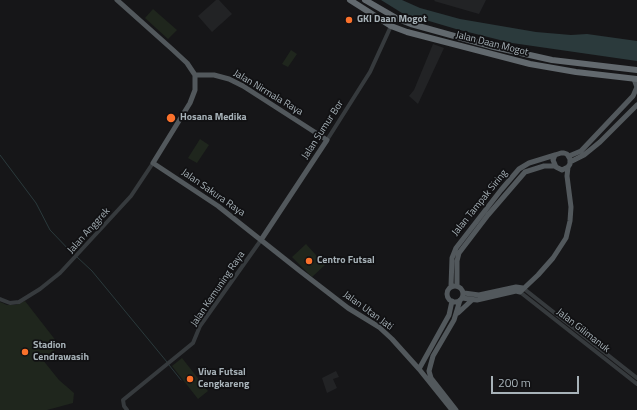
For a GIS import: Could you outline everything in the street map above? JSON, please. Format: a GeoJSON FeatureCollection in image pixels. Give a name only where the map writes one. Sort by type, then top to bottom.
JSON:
{"type":"FeatureCollection","features":[{"type":"Feature","properties":{"kind":"highway","name":"Jalan Daan Mogot"},"geometry":{"type":"LineString","coordinates":[[350,0],[391,26],[407,32],[530,64],[576,72],[636,77]]}},
{"type":"Feature","properties":{"kind":"highway","name":"Jalan Daan Mogot"},"geometry":{"type":"LineString","coordinates":[[365,0],[398,19],[411,24],[491,46],[552,60],[637,70]]}},
{"type":"Feature","properties":{"kind":"highway"},"geometry":{"type":"LineString","coordinates":[[490,54],[493,50],[491,46]]}},
{"type":"Feature","properties":{"kind":"highway"},"geometry":{"type":"LineString","coordinates":[[499,56],[498,51],[501,48]]}},
{"type":"Feature","properties":{"kind":"main road"},"geometry":{"type":"LineString","coordinates":[[118,0],[182,59],[195,75],[195,90],[190,103],[153,163]]}},
{"type":"Feature","properties":{"kind":"main road"},"geometry":{"type":"LineString","coordinates":[[562,170],[621,111],[635,93],[637,86],[636,77],[630,69]]}},
{"type":"Feature","properties":{"kind":"main road","name":"Jalan Nirmala Raya"},"geometry":{"type":"LineString","coordinates":[[195,75],[214,75],[229,79],[243,86],[328,140]]}},
{"type":"Feature","properties":{"kind":"main road"},"geometry":{"type":"LineString","coordinates":[[569,162],[584,155],[637,105]]}},
{"type":"Feature","properties":{"kind":"main road"},"geometry":{"type":"LineString","coordinates":[[621,111],[625,111],[626,116]]}},
{"type":"Feature","properties":{"kind":"main road","name":"Jalan Sumur Bor"},"geometry":{"type":"LineString","coordinates":[[264,243],[265,234],[328,140]]}},
{"type":"Feature","properties":{"kind":"main road"},"geometry":{"type":"LineString","coordinates":[[462,297],[472,300],[479,300],[522,290],[553,258],[566,238],[570,221],[571,207],[567,176],[569,162],[564,153],[561,152],[555,155],[553,160],[554,166],[562,170],[567,176]]}},
{"type":"Feature","properties":{"kind":"main road","name":"Jalan Tampak Siring"},"geometry":{"type":"LineString","coordinates":[[454,286],[452,258],[456,248],[501,190],[522,167],[529,163],[555,155]]}},
{"type":"Feature","properties":{"kind":"main road","name":"Jalan Sakura Raya"},"geometry":{"type":"LineString","coordinates":[[153,163],[218,206],[264,243]]}},
{"type":"Feature","properties":{"kind":"main road","name":"Jalan Tampak Siring"},"geometry":{"type":"LineString","coordinates":[[454,286],[459,253],[488,215],[525,172],[544,166],[554,166]]}},
{"type":"Feature","properties":{"kind":"main road"},"geometry":{"type":"LineString","coordinates":[[256,236],[260,237],[265,234]]}},
{"type":"Feature","properties":{"kind":"main road","name":"Jalan Utan Jati"},"geometry":{"type":"LineString","coordinates":[[264,243],[331,295],[379,327],[419,366],[452,410]]}},
{"type":"Feature","properties":{"kind":"main road"},"geometry":{"type":"LineString","coordinates":[[454,320],[462,297],[461,287],[454,286],[448,289],[448,298],[452,301],[458,302],[462,297],[516,287],[522,290]]}},
{"type":"Feature","properties":{"kind":"main road"},"geometry":{"type":"LineString","coordinates":[[456,410],[429,374],[429,369],[432,359],[454,320],[463,308],[472,300]]}},
{"type":"Feature","properties":{"kind":"main road"},"geometry":{"type":"LineString","coordinates":[[419,366],[449,315],[452,301]]}},
{"type":"Feature","properties":{"kind":"street","name":"Jalan Sumur Bor"},"geometry":{"type":"LineString","coordinates":[[328,140],[370,72],[391,26]]}},
{"type":"Feature","properties":{"kind":"street","name":"Jalan Anggrek"},"geometry":{"type":"LineString","coordinates":[[0,299],[10,303],[19,302],[60,273],[130,196],[153,163]]}},
{"type":"Feature","properties":{"kind":"street","name":"Jalan Kemuning Raya"},"geometry":{"type":"LineString","coordinates":[[127,410],[124,406],[123,400],[194,341],[200,326],[264,243]]}},
{"type":"Feature","properties":{"kind":"street","name":"Jalan Gilimanuk"},"geometry":{"type":"LineString","coordinates":[[522,290],[637,378]]}},
{"type":"Feature","properties":{"kind":"street","name":"Jalan Gilimanuk"},"geometry":{"type":"LineString","coordinates":[[522,290],[637,384]]}},
{"type":"Feature","properties":{"kind":"shaded area"},"geometry":{"type":"Polygon","coordinates":[[[216,0],[219,0],[232,14],[212,32],[198,16],[216,0]]]}},
{"type":"Feature","properties":{"kind":"shaded area"},"geometry":{"type":"Polygon","coordinates":[[[381,0],[402,0],[420,8],[460,19],[536,32],[571,35],[587,34],[637,41],[637,61],[512,43],[456,29],[402,13],[381,0]]]}},
{"type":"Feature","properties":{"kind":"shaded area"},"geometry":{"type":"Polygon","coordinates":[[[486,0],[479,14],[434,1],[486,0]]]}},
{"type":"Feature","properties":{"kind":"shaded area"},"geometry":{"type":"Polygon","coordinates":[[[153,9],[177,30],[168,39],[145,18],[153,9]]]}},
{"type":"Feature","properties":{"kind":"shaded area"},"geometry":{"type":"Polygon","coordinates":[[[433,44],[444,48],[418,104],[409,96],[414,90],[433,44]]]}},
{"type":"Feature","properties":{"kind":"shaded area"},"geometry":{"type":"Polygon","coordinates":[[[291,50],[297,54],[288,67],[282,64],[291,50]]]}},
{"type":"Feature","properties":{"kind":"shaded area"},"geometry":{"type":"Polygon","coordinates":[[[200,139],[209,145],[197,163],[188,158],[200,139]]]}},
{"type":"Feature","properties":{"kind":"shaded area","name":"Centro Futsal"},"geometry":{"type":"Polygon","coordinates":[[[306,244],[325,265],[312,277],[292,257],[306,244]]]}},
{"type":"Feature","properties":{"kind":"shaded area","name":"Stadion Cendrawasih"},"geometry":{"type":"Polygon","coordinates":[[[25,301],[60,346],[42,359],[59,380],[74,393],[73,403],[47,410],[0,410],[0,302],[7,305],[16,305],[25,301]]]}},
{"type":"Feature","properties":{"kind":"shaded area","name":"Viva Futsal Cengkareng"},"geometry":{"type":"Polygon","coordinates":[[[182,358],[208,391],[198,399],[172,366],[182,358]]]}},
{"type":"Feature","properties":{"kind":"shaded area"},"geometry":{"type":"Polygon","coordinates":[[[336,371],[339,377],[333,379],[337,388],[327,393],[322,378],[336,371]]]}},
{"type":"Feature","properties":{"kind":"waterway"},"geometry":{"type":"LineString","coordinates":[[0,155],[36,203],[50,230],[74,255]]}},
{"type":"Feature","properties":{"kind":"waterway"},"geometry":{"type":"LineString","coordinates":[[77,257],[92,271],[167,362]]}},
{"type":"Feature","properties":{"kind":"waterway"},"geometry":{"type":"LineString","coordinates":[[169,365],[181,380]]}},
{"type":"Feature","properties":{"kind":"place","name":"GKI Daan Mogot"},"geometry":{"type":"Point","coordinates":[349,20]}},
{"type":"Feature","properties":{"kind":"place","name":"Hosana Medika"},"geometry":{"type":"Point","coordinates":[171,118]}},
{"type":"Feature","properties":{"kind":"place","name":"Centro Futsal"},"geometry":{"type":"Point","coordinates":[309,261]}},
{"type":"Feature","properties":{"kind":"place","name":"Stadion Cendrawasih"},"geometry":{"type":"Point","coordinates":[25,352]}},
{"type":"Feature","properties":{"kind":"place","name":"Viva Futsal Cengkareng"},"geometry":{"type":"Point","coordinates":[190,379]}}]}
